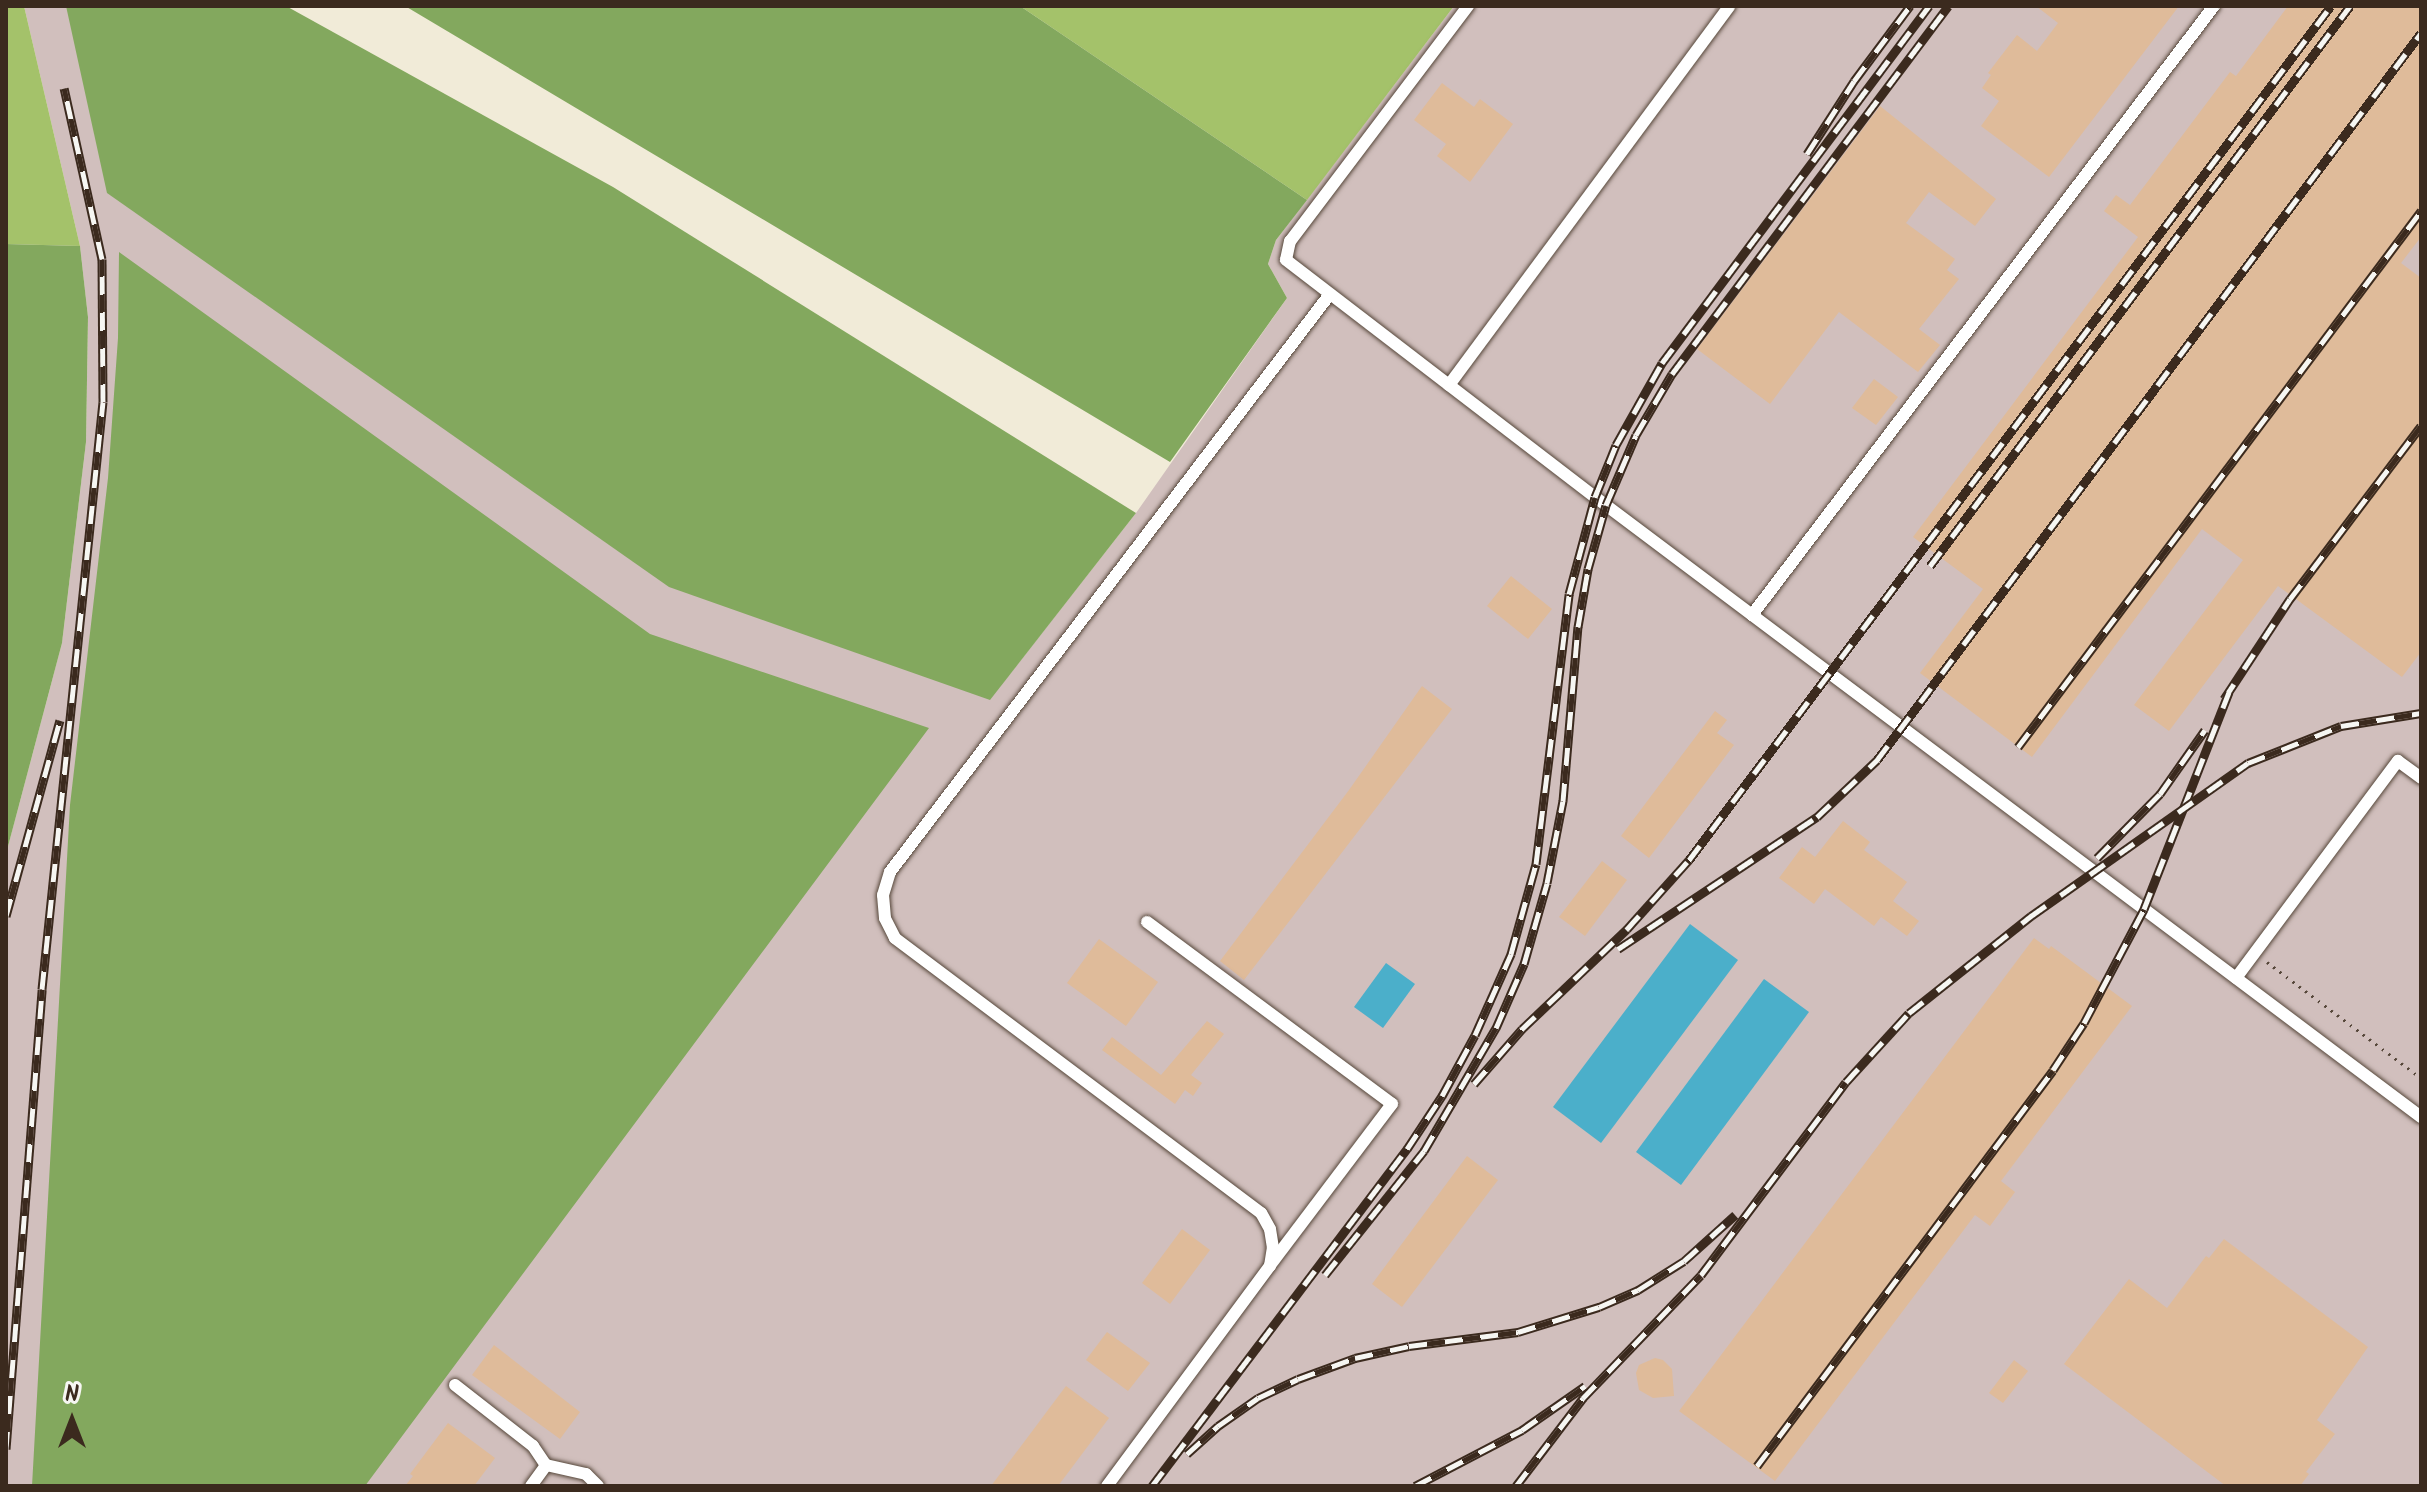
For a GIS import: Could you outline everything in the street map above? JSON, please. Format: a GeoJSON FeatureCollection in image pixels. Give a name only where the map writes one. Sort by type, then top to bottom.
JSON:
{"type":"FeatureCollection","features":[{"type":"Feature","properties":{"kind":"lane"},"geometry":{"type":"LineString","coordinates":[[1468,6],[1290,241],[1286,260],[1752,615],[2421,1117]]}},
{"type":"Feature","properties":{"kind":"lane"},"geometry":{"type":"LineString","coordinates":[[1449,385],[1729,6]]}},
{"type":"Feature","properties":{"kind":"lane"},"geometry":{"type":"LineString","coordinates":[[1752,615],[2214,6]]}},
{"type":"Feature","properties":{"kind":"lane"},"geometry":{"type":"LineString","coordinates":[[1270,1266],[1273,1248],[1270,1229],[1261,1213],[895,938],[885,918],[883,895],[890,872],[1330,294]]}},
{"type":"Feature","properties":{"kind":"lane"},"geometry":{"type":"LineString","coordinates":[[2236,978],[2398,761],[2421,778]]}},
{"type":"Feature","properties":{"kind":"lane"},"geometry":{"type":"LineString","coordinates":[[1107,1486],[1392,1104],[1147,922]]}},
{"type":"Feature","properties":{"kind":"lane"},"geometry":{"type":"LineString","coordinates":[[455,1385],[533,1446],[546,1465],[586,1474],[598,1486]]}},
{"type":"Feature","properties":{"kind":"lane"},"geometry":{"type":"LineString","coordinates":[[531,1486],[546,1465]]}},
{"type":"Feature","properties":{"kind":"path"},"geometry":{"type":"LineString","coordinates":[[2255,952],[2421,1078]]}},
{"type":"Feature","properties":{"kind":"shaded area"},"geometry":{"type":"Polygon","coordinates":[[[24,6],[121,6],[1010,674],[1136,513],[1287,298],[1268,264],[1276,240],[1454,6],[2421,6],[2421,1486],[6,1486],[6,854],[62,643],[86,442],[88,317],[80,246],[24,6]]]}},
{"type":"Feature","properties":{"kind":"green space"},"geometry":{"type":"Polygon","coordinates":[[[6,6],[24,6],[80,246],[6,244],[6,6]]]}},
{"type":"Feature","properties":{"kind":"green space"},"geometry":{"type":"Polygon","coordinates":[[[66,6],[286,6],[613,187],[1136,513],[990,700],[669,587],[107,193],[66,6]]]}},
{"type":"Feature","properties":{"kind":"green space"},"geometry":{"type":"Polygon","coordinates":[[[405,6],[1020,6],[1307,200],[1276,240],[1268,264],[1287,298],[1170,462],[405,6]]]}},
{"type":"Feature","properties":{"kind":"green space"},"geometry":{"type":"Polygon","coordinates":[[[1020,6],[1454,6],[1307,200],[1020,6]]]}},
{"type":"Feature","properties":{"kind":"green space"},"geometry":{"type":"Polygon","coordinates":[[[6,244],[80,246],[88,317],[86,442],[62,643],[6,854],[6,244]]]}},
{"type":"Feature","properties":{"kind":"green space"},"geometry":{"type":"Polygon","coordinates":[[[119,252],[650,634],[929,728],[365,1486],[32,1486],[70,805],[108,478],[118,338],[119,252]]]}},
{"type":"Feature","properties":{"kind":"water"},"geometry":{"type":"Polygon","coordinates":[[[1690,924],[1738,960],[1601,1143],[1553,1107],[1690,924]]]}},
{"type":"Feature","properties":{"kind":"water"},"geometry":{"type":"Polygon","coordinates":[[[1386,963],[1415,984],[1383,1028],[1354,1007],[1386,963]]]}},
{"type":"Feature","properties":{"kind":"water"},"geometry":{"type":"Polygon","coordinates":[[[1764,979],[1809,1012],[1681,1185],[1636,1152],[1764,979]]]}},
{"type":"Feature","properties":{"kind":"building"},"geometry":{"type":"Polygon","coordinates":[[[2036,6],[2179,6],[2049,177],[1981,126],[1999,101],[1982,88],[1991,75],[1988,73],[2017,35],[2037,51],[2058,23],[2036,6]]]}},
{"type":"Feature","properties":{"kind":"building"},"geometry":{"type":"Polygon","coordinates":[[[2288,6],[2421,6],[2421,237],[2401,263],[2421,278],[2421,652],[2402,677],[2278,586],[2169,731],[2134,705],[2243,560],[2202,529],[2032,757],[1920,673],[1983,589],[1913,537],[2138,237],[2104,211],[2116,195],[2130,205],[2230,72],[2236,76],[2288,6]]]}},
{"type":"Feature","properties":{"kind":"building"},"geometry":{"type":"Polygon","coordinates":[[[1442,83],[1474,107],[1480,99],[1513,124],[1470,182],[1437,156],[1446,144],[1414,120],[1442,83]]]}},
{"type":"Feature","properties":{"kind":"building"},"geometry":{"type":"Polygon","coordinates":[[[1880,106],[1996,199],[1975,226],[1929,192],[1906,223],[1955,259],[1947,270],[1959,279],[1919,329],[1940,345],[1918,372],[1839,312],[1770,404],[1697,349],[1880,106]]]}},
{"type":"Feature","properties":{"kind":"building"},"geometry":{"type":"Polygon","coordinates":[[[1874,379],[1898,397],[1876,425],[1852,408],[1874,379]]]}},
{"type":"Feature","properties":{"kind":"building"},"geometry":{"type":"Polygon","coordinates":[[[1511,576],[1552,609],[1528,639],[1487,606],[1511,576]]]}},
{"type":"Feature","properties":{"kind":"building"},"geometry":{"type":"Polygon","coordinates":[[[1422,686],[1452,709],[1244,980],[1220,961],[1349,790],[1422,686]]]}},
{"type":"Feature","properties":{"kind":"building"},"geometry":{"type":"Polygon","coordinates":[[[1715,711],[1727,720],[1717,733],[1734,745],[1649,858],[1621,836],[1715,711]]]}},
{"type":"Feature","properties":{"kind":"building"},"geometry":{"type":"Polygon","coordinates":[[[1843,821],[1870,842],[1864,850],[1907,882],[1893,901],[1919,921],[1907,936],[1881,917],[1874,926],[1825,889],[1814,904],[1779,878],[1802,847],[1815,857],[1843,821]]]}},
{"type":"Feature","properties":{"kind":"building"},"geometry":{"type":"Polygon","coordinates":[[[1602,861],[1627,880],[1585,936],[1559,917],[1602,861]]]}},
{"type":"Feature","properties":{"kind":"building"},"geometry":{"type":"Polygon","coordinates":[[[2034,938],[2049,949],[2051,946],[2132,1006],[2001,1181],[2015,1192],[1990,1226],[1975,1215],[1775,1481],[1679,1411],[2034,938]]]}},
{"type":"Feature","properties":{"kind":"building"},"geometry":{"type":"Polygon","coordinates":[[[1099,939],[1158,982],[1126,1026],[1067,983],[1099,939]]]}},
{"type":"Feature","properties":{"kind":"building"},"geometry":{"type":"Polygon","coordinates":[[[1207,1021],[1224,1034],[1191,1075],[1202,1083],[1193,1096],[1185,1090],[1175,1104],[1102,1050],[1112,1037],[1161,1075],[1207,1021]]]}},
{"type":"Feature","properties":{"kind":"building"},"geometry":{"type":"Polygon","coordinates":[[[1467,1156],[1498,1180],[1402,1307],[1372,1284],[1467,1156]]]}},
{"type":"Feature","properties":{"kind":"building"},"geometry":{"type":"Polygon","coordinates":[[[1182,1229],[1210,1250],[1170,1304],[1142,1283],[1182,1229]]]}},
{"type":"Feature","properties":{"kind":"building"},"geometry":{"type":"Polygon","coordinates":[[[2224,1239],[2368,1347],[2317,1420],[2335,1434],[2306,1472],[2309,1474],[2300,1486],[2226,1486],[2064,1364],[2129,1279],[2167,1308],[2206,1256],[2209,1258],[2224,1239]]]}},
{"type":"Feature","properties":{"kind":"building"},"geometry":{"type":"Polygon","coordinates":[[[1107,1332],[1150,1363],[1128,1391],[1086,1360],[1107,1332]]]}},
{"type":"Feature","properties":{"kind":"building"},"geometry":{"type":"Polygon","coordinates":[[[494,1345],[580,1412],[560,1439],[472,1375],[494,1345]]]}},
{"type":"Feature","properties":{"kind":"building"},"geometry":{"type":"Polygon","coordinates":[[[1655,1358],[1663,1360],[1672,1369],[1674,1396],[1653,1398],[1639,1390],[1636,1373],[1639,1365],[1655,1358]]]}},
{"type":"Feature","properties":{"kind":"building"},"geometry":{"type":"Polygon","coordinates":[[[2014,1360],[2028,1371],[2003,1403],[1989,1393],[2014,1360]]]}},
{"type":"Feature","properties":{"kind":"building"},"geometry":{"type":"Polygon","coordinates":[[[1066,1386],[1109,1418],[1058,1486],[991,1486],[1066,1386]]]}},
{"type":"Feature","properties":{"kind":"building"},"geometry":{"type":"Polygon","coordinates":[[[448,1423],[495,1458],[474,1486],[405,1486],[413,1476],[410,1474],[448,1423]]]}},
{"type":"Feature","properties":{"kind":"railway"},"geometry":{"type":"LineString","coordinates":[[1807,154],[1854,81],[1910,6]]}},
{"type":"Feature","properties":{"kind":"railway"},"geometry":{"type":"LineString","coordinates":[[1152,1486],[1407,1149],[1442,1096],[1475,1035],[1511,954],[1536,864],[1569,594],[1595,497],[1616,445],[1662,363],[1929,6]]}},
{"type":"Feature","properties":{"kind":"railway"},"geometry":{"type":"LineString","coordinates":[[1325,1275],[1424,1151],[1496,1028],[1524,964],[1547,883],[1563,801],[1578,627],[1588,569],[1606,505],[1636,435],[1672,374],[1948,6]]}},
{"type":"Feature","properties":{"kind":"railway"},"geometry":{"type":"LineString","coordinates":[[1474,1084],[1522,1029],[1627,929],[1689,860],[2331,6]]}},
{"type":"Feature","properties":{"kind":"railway"},"geometry":{"type":"LineString","coordinates":[[1930,566],[2350,6]]}},
{"type":"Feature","properties":{"kind":"railway"},"geometry":{"type":"LineString","coordinates":[[1618,949],[1817,817],[1877,760],[2421,33]]}},
{"type":"Feature","properties":{"kind":"railway"},"geometry":{"type":"LineString","coordinates":[[6,1449],[42,989],[103,402],[102,259],[64,88]]}},
{"type":"Feature","properties":{"kind":"railway"},"geometry":{"type":"LineString","coordinates":[[2018,747],[2421,211]]}},
{"type":"Feature","properties":{"kind":"railway"},"geometry":{"type":"LineString","coordinates":[[2224,699],[2290,599],[2421,426]]}},
{"type":"Feature","properties":{"kind":"railway"},"geometry":{"type":"LineString","coordinates":[[1757,1466],[2053,1070],[2084,1023],[2144,909],[2229,692]]}},
{"type":"Feature","properties":{"kind":"railway"},"geometry":{"type":"LineString","coordinates":[[1516,1486],[1583,1398],[1701,1275],[1846,1082],[1909,1013],[2031,916],[2248,763],[2341,726],[2421,713]]}},
{"type":"Feature","properties":{"kind":"railway"},"geometry":{"type":"LineString","coordinates":[[6,916],[60,720]]}},
{"type":"Feature","properties":{"kind":"railway"},"geometry":{"type":"LineString","coordinates":[[2097,858],[2160,794],[2205,730]]}},
{"type":"Feature","properties":{"kind":"railway"},"geometry":{"type":"LineString","coordinates":[[1187,1454],[1218,1426],[1258,1398],[1355,1358],[1409,1346],[1518,1332],[1599,1307],[1638,1290],[1684,1261],[1735,1215]]}},
{"type":"Feature","properties":{"kind":"railway"},"geometry":{"type":"LineString","coordinates":[[1415,1486],[1522,1430],[1585,1386]]}}]}
